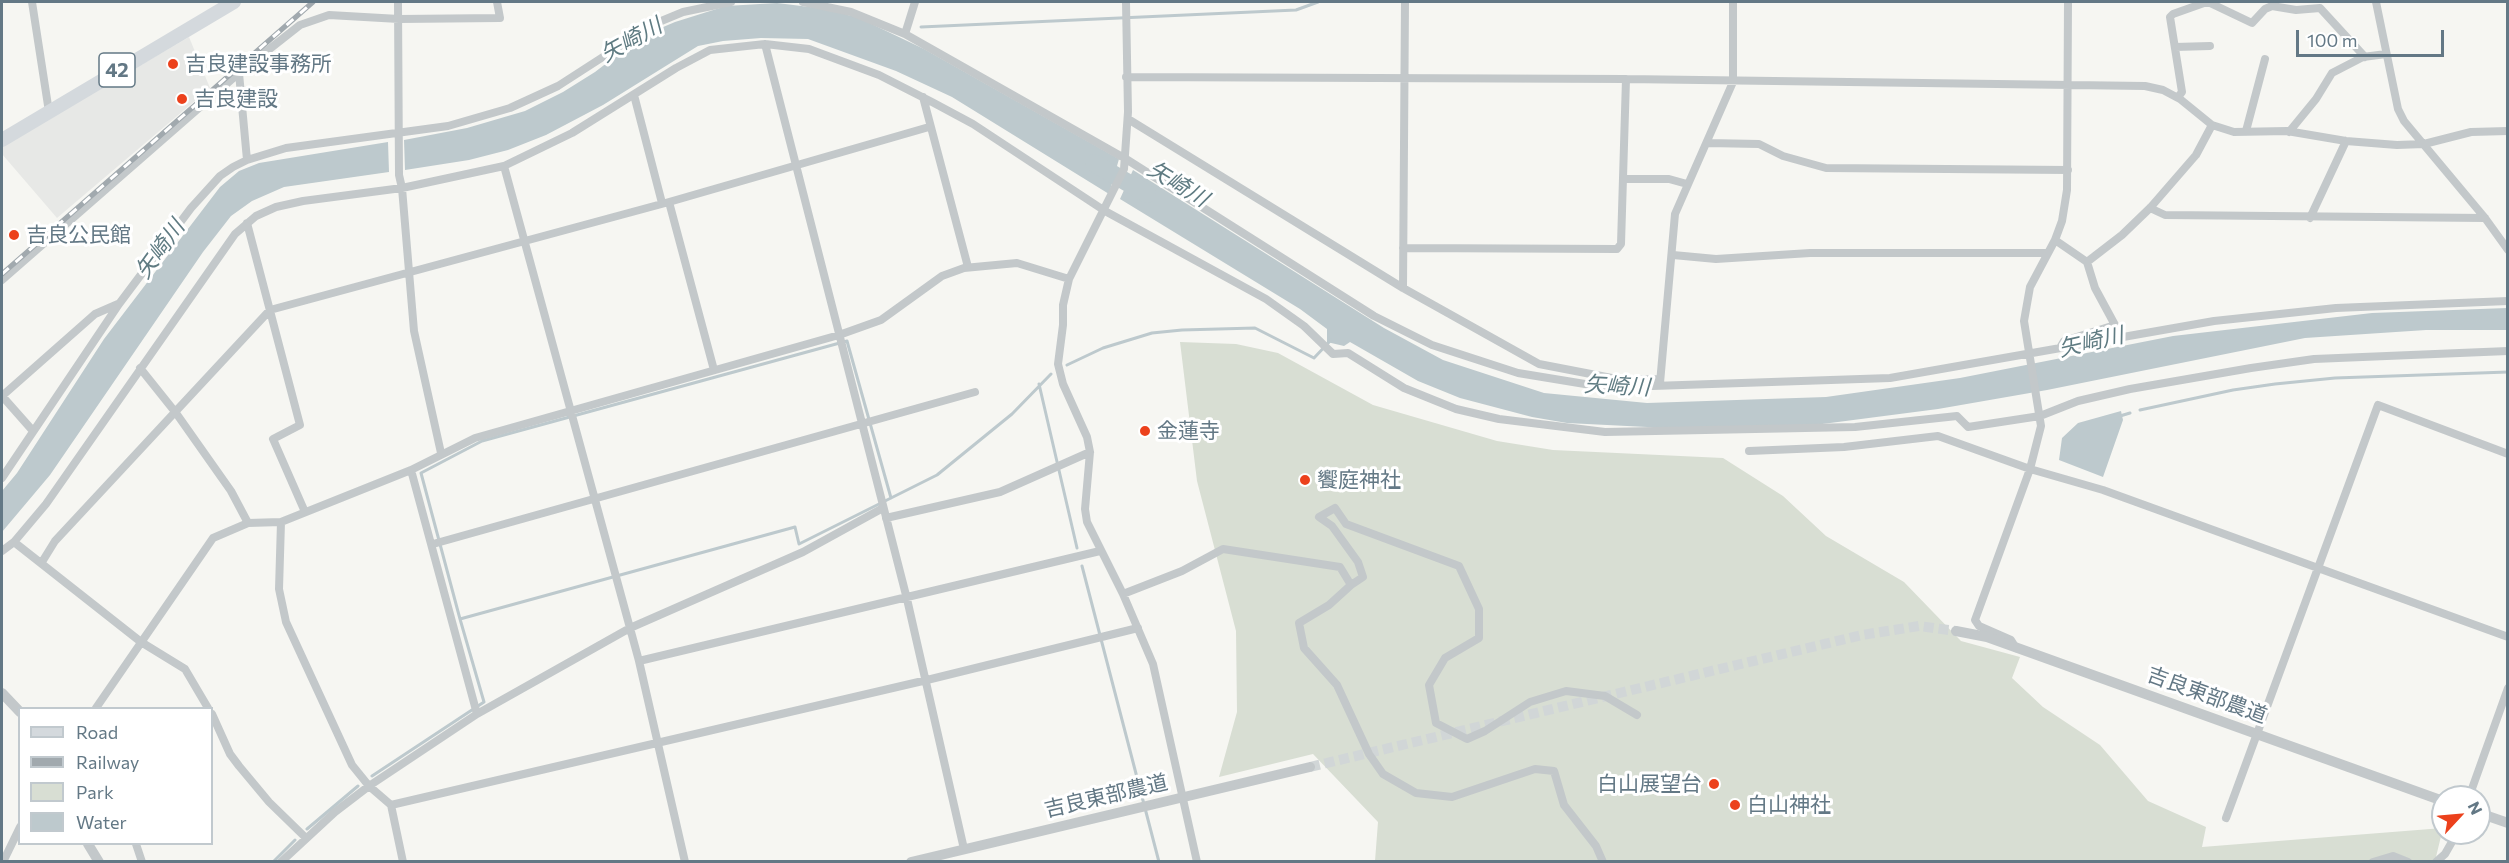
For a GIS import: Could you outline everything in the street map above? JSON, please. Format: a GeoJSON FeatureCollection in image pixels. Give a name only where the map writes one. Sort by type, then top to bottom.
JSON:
{"type":"FeatureCollection","features":[{"type":"Feature","properties":{"kind":"main road","name":"42"},"geometry":{"type":"LineString","coordinates":[[2,140],[234,2]]}},
{"type":"Feature","properties":{"kind":"street"},"geometry":{"type":"LineString","coordinates":[[32,2],[49,112]]}},
{"type":"Feature","properties":{"kind":"street"},"geometry":{"type":"LineString","coordinates":[[398,2],[399,175],[402,188],[408,274],[414,331],[441,453]]}},
{"type":"Feature","properties":{"kind":"street"},"geometry":{"type":"LineString","coordinates":[[2,280],[239,73],[292,30],[329,15],[399,19],[500,18],[497,2]]}},
{"type":"Feature","properties":{"kind":"street"},"geometry":{"type":"LineString","coordinates":[[2,478],[119,304],[191,208],[220,176],[246,160],[286,148],[398,138],[510,108],[558,86],[654,24],[683,12],[731,2]]}},
{"type":"Feature","properties":{"kind":"street"},"geometry":{"type":"LineString","coordinates":[[803,2],[851,12],[905,34],[1126,159],[1374,315],[1432,345],[1518,373],[1591,386],[1890,378],[1940,372],[2060,346],[2214,321],[2336,308],[2508,301]]}},
{"type":"Feature","properties":{"kind":"street"},"geometry":{"type":"LineString","coordinates":[[905,34],[915,2]]}},
{"type":"Feature","properties":{"kind":"street"},"geometry":{"type":"LineString","coordinates":[[1403,288],[1405,2]]}},
{"type":"Feature","properties":{"kind":"street"},"geometry":{"type":"LineString","coordinates":[[1660,383],[1675,214],[1733,82],[1733,2]]}},
{"type":"Feature","properties":{"kind":"street"},"geometry":{"type":"LineString","coordinates":[[2016,648],[2011,640],[1979,626],[1975,620],[2031,469],[2041,426],[2024,321],[2027,300],[2046,253],[2055,240],[2065,207],[2068,170],[2068,2]]}},
{"type":"Feature","properties":{"kind":"street"},"geometry":{"type":"LineString","coordinates":[[2376,2],[2398,108],[2404,121],[2485,218],[2508,250]]}},
{"type":"Feature","properties":{"kind":"street"},"geometry":{"type":"LineString","coordinates":[[2178,98],[2181,92],[2170,17],[2204,3],[2210,3],[2252,23],[2265,9],[2272,6],[2296,10],[2323,5],[2365,57]]}},
{"type":"Feature","properties":{"kind":"street"},"geometry":{"type":"LineString","coordinates":[[1126,5],[1128,119],[1126,159],[1124,169],[1105,211],[1069,279],[1063,305],[1058,364],[1063,384],[1087,437],[1090,452],[1085,509],[1087,522],[1123,594],[1154,664],[1197,861]]}},
{"type":"Feature","properties":{"kind":"street"},"geometry":{"type":"LineString","coordinates":[[765,44],[907,599],[964,849]]}},
{"type":"Feature","properties":{"kind":"street"},"geometry":{"type":"LineString","coordinates":[[2,551],[14,542],[46,504],[235,234],[247,223],[265,212],[303,201],[402,188],[504,166],[572,133],[676,68],[710,50],[765,44],[808,49],[879,75],[923,97],[974,124],[1105,211],[1266,299],[1304,326],[1332,354],[1348,353],[1404,388],[1456,409],[1499,419],[1605,432],[1855,427],[1957,416],[1968,427],[2130,389],[2314,359],[2451,351],[2508,351]]}},
{"type":"Feature","properties":{"kind":"street"},"geometry":{"type":"LineString","coordinates":[[2175,47],[2210,46]]}},
{"type":"Feature","properties":{"kind":"street"},"geometry":{"type":"LineString","coordinates":[[2289,132],[2316,99],[2332,73],[2365,57],[2386,54]]}},
{"type":"Feature","properties":{"kind":"street"},"geometry":{"type":"LineString","coordinates":[[2246,131],[2265,59]]}},
{"type":"Feature","properties":{"kind":"street"},"geometry":{"type":"LineString","coordinates":[[239,73],[246,160]]}},
{"type":"Feature","properties":{"kind":"street"},"geometry":{"type":"LineString","coordinates":[[1126,77],[1626,79],[2145,86],[2163,90],[2178,98],[2212,125],[2223,130],[2289,132],[2346,141],[2424,144],[2471,132],[2508,131]]}},
{"type":"Feature","properties":{"kind":"street"},"geometry":{"type":"LineString","coordinates":[[1403,248],[1617,249],[1621,244],[1626,79]]}},
{"type":"Feature","properties":{"kind":"street"},"geometry":{"type":"LineString","coordinates":[[634,95],[714,370]]}},
{"type":"Feature","properties":{"kind":"street"},"geometry":{"type":"LineString","coordinates":[[923,97],[929,127],[968,267]]}},
{"type":"Feature","properties":{"kind":"street"},"geometry":{"type":"LineString","coordinates":[[1128,119],[1403,288],[1539,364],[1622,380],[1660,383]]}},
{"type":"Feature","properties":{"kind":"street"},"geometry":{"type":"LineString","coordinates":[[2087,262],[2122,235],[2150,208],[2196,155],[2212,125]]}},
{"type":"Feature","properties":{"kind":"street"},"geometry":{"type":"LineString","coordinates":[[42,562],[55,541],[270,310],[526,242],[929,127]]}},
{"type":"Feature","properties":{"kind":"street"},"geometry":{"type":"LineString","coordinates":[[2310,218],[2346,141]]}},
{"type":"Feature","properties":{"kind":"street"},"geometry":{"type":"LineString","coordinates":[[1708,143],[1759,144],[1783,156],[1826,168],[2068,170]]}},
{"type":"Feature","properties":{"kind":"street"},"geometry":{"type":"LineString","coordinates":[[504,166],[639,661],[685,861]]}},
{"type":"Feature","properties":{"kind":"street"},"geometry":{"type":"LineString","coordinates":[[1624,179],[1669,179],[1687,184]]}},
{"type":"Feature","properties":{"kind":"street"},"geometry":{"type":"LineString","coordinates":[[2150,208],[2165,215],[2485,218]]}},
{"type":"Feature","properties":{"kind":"street"},"geometry":{"type":"LineString","coordinates":[[247,223],[300,425],[273,438],[305,512]]}},
{"type":"Feature","properties":{"kind":"street"},"geometry":{"type":"LineString","coordinates":[[2055,240],[2087,262],[2095,288],[2115,325],[2064,341],[2060,346]]}},
{"type":"Feature","properties":{"kind":"street"},"geometry":{"type":"LineString","coordinates":[[1673,255],[1716,259],[1810,253],[2046,253]]}},
{"type":"Feature","properties":{"kind":"street"},"geometry":{"type":"LineString","coordinates":[[97,707],[213,538],[248,523],[281,522],[411,470],[474,438],[839,335],[881,320],[942,276],[968,267],[1017,263],[1069,279]]}},
{"type":"Feature","properties":{"kind":"street"},"geometry":{"type":"LineString","coordinates":[[33,431],[2,396],[95,314],[119,304]]}},
{"type":"Feature","properties":{"kind":"street"},"geometry":{"type":"LineString","coordinates":[[140,368],[176,413],[231,491],[248,523]]}},
{"type":"Feature","properties":{"kind":"street"},"geometry":{"type":"LineString","coordinates":[[433,544],[975,392]]}},
{"type":"Feature","properties":{"kind":"street"},"geometry":{"type":"LineString","coordinates":[[2226,818],[2378,405],[2508,454]]}},
{"type":"Feature","properties":{"kind":"street"},"geometry":{"type":"LineString","coordinates":[[1749,451],[1844,447],[1938,436],[2031,469],[2103,490],[2508,637]]}},
{"type":"Feature","properties":{"kind":"street"},"geometry":{"type":"LineString","coordinates":[[886,518],[1000,492],[1090,452]]}},
{"type":"Feature","properties":{"kind":"street"},"geometry":{"type":"LineString","coordinates":[[411,470],[433,544],[477,714]]}},
{"type":"Feature","properties":{"kind":"street"},"geometry":{"type":"LineString","coordinates":[[281,861],[369,786],[477,714],[630,628],[803,552],[883,508]]}},
{"type":"Feature","properties":{"kind":"street"},"geometry":{"type":"LineString","coordinates":[[1603,861],[1596,846],[1564,805],[1554,771],[1535,769],[1452,797],[1416,794],[1383,774],[1369,754],[1337,685],[1304,648],[1299,623],[1329,605],[1363,577],[1358,562],[1332,526],[1319,517],[1335,508],[1346,524],[1460,566],[1479,609],[1479,638],[1445,658],[1429,685],[1436,723],[1467,740],[1530,702],[1566,691],[1605,696],[1637,715]]}},
{"type":"Feature","properties":{"kind":"street"},"geometry":{"type":"LineString","coordinates":[[281,522],[279,589],[286,622],[352,765],[369,786],[391,805],[403,861]]}},
{"type":"Feature","properties":{"kind":"street"},"geometry":{"type":"LineString","coordinates":[[14,542],[141,642],[184,669],[207,707]]}},
{"type":"Feature","properties":{"kind":"street"},"geometry":{"type":"LineString","coordinates":[[1123,594],[1182,571],[1223,549],[1340,567],[1351,585]]}},
{"type":"Feature","properties":{"kind":"street"},"geometry":{"type":"LineString","coordinates":[[639,661],[907,599],[1100,551]]}},
{"type":"Feature","properties":{"kind":"street"},"geometry":{"type":"LineString","coordinates":[[391,805],[927,680],[1138,628]]}},
{"type":"Feature","properties":{"kind":"street","name":"吉良東部農道"},"geometry":{"type":"LineString","coordinates":[[1956,631],[1987,637],[2431,797]]}},
{"type":"Feature","properties":{"kind":"street"},"geometry":{"type":"LineString","coordinates":[[2473,785],[2508,688]]}},
{"type":"Feature","properties":{"kind":"street"},"geometry":{"type":"LineString","coordinates":[[2,693],[18,710]]}},
{"type":"Feature","properties":{"kind":"street"},"geometry":{"type":"LineString","coordinates":[[213,716],[230,754],[239,766],[269,802],[306,838]]}},
{"type":"Feature","properties":{"kind":"street","name":"吉良東部農道"},"geometry":{"type":"LineString","coordinates":[[910,861],[1182,799],[1310,767]]}},
{"type":"Feature","properties":{"kind":"street"},"geometry":{"type":"LineString","coordinates":[[2491,817],[2508,823]]}},
{"type":"Feature","properties":{"kind":"street"},"geometry":{"type":"LineString","coordinates":[[3,861],[18,831]]}},
{"type":"Feature","properties":{"kind":"street"},"geometry":{"type":"LineString","coordinates":[[89,845],[99,861]]}},
{"type":"Feature","properties":{"kind":"street"},"geometry":{"type":"LineString","coordinates":[[137,845],[142,861]]}},
{"type":"Feature","properties":{"kind":"street"},"geometry":{"type":"LineString","coordinates":[[2436,861],[2445,854],[2450,845]]}},
{"type":"Feature","properties":{"kind":"street"},"geometry":{"type":"LineString","coordinates":[[2373,861],[2393,856],[2408,861]]}},
{"type":"Feature","properties":{"kind":"shaded area"},"geometry":{"type":"Polygon","coordinates":[[[189,37],[210,88],[57,218],[2,154],[2,146],[189,37]]]}},
{"type":"Feature","properties":{"kind":"green space"},"geometry":{"type":"Polygon","coordinates":[[[1180,342],[1236,344],[1278,353],[1373,405],[1497,441],[1553,450],[1723,458],[1783,496],[1826,536],[1904,582],[1961,641],[2020,657],[2012,678],[2043,707],[2100,745],[2148,801],[2206,827],[2202,847],[2431,829],[2431,845],[2439,845],[2435,861],[1375,861],[1378,822],[1313,754],[1219,777],[1237,712],[1236,631],[1197,481],[1180,342]]]}},
{"type":"Feature","properties":{"kind":"water"},"geometry":{"type":"Polygon","coordinates":[[[777,3],[826,9],[859,18],[924,49],[1119,159],[1109,194],[952,97],[896,71],[808,39],[761,38],[723,41],[698,46],[603,105],[546,135],[508,150],[469,160],[405,170],[404,140],[467,128],[525,111],[563,92],[595,72],[642,36],[675,22],[726,6],[777,3]]]}},
{"type":"Feature","properties":{"kind":"water"},"geometry":{"type":"Polygon","coordinates":[[[388,142],[389,172],[284,187],[252,201],[231,216],[203,252],[50,475],[2,532],[2,491],[17,473],[104,339],[220,187],[239,171],[259,163],[388,142]]]}},
{"type":"Feature","properties":{"kind":"water"},"geometry":{"type":"Polygon","coordinates":[[[1133,170],[1384,328],[1443,360],[1544,393],[1647,403],[1826,397],[1960,378],[2173,336],[2372,313],[2507,308],[2507,330],[2426,330],[2305,338],[2047,390],[1938,409],[1807,426],[1667,428],[1567,423],[1532,417],[1460,398],[1418,381],[1350,342],[1344,346],[1327,342],[1327,329],[1300,309],[1120,199],[1133,170]]]}},
{"type":"Feature","properties":{"kind":"water"},"geometry":{"type":"Polygon","coordinates":[[[2121,411],[2123,420],[2103,477],[2059,460],[2062,438],[2078,423],[2121,411]]]}},
{"type":"Feature","properties":{"kind":"waterway"},"geometry":{"type":"LineString","coordinates":[[921,27],[1296,10],[1318,2]]}},
{"type":"Feature","properties":{"kind":"waterway","name":"矢崎川"},"geometry":{"type":"LineString","coordinates":[[1094,163],[1147,194]]}},
{"type":"Feature","properties":{"kind":"waterway"},"geometry":{"type":"LineString","coordinates":[[1067,365],[1103,348],[1152,333],[1182,330],[1255,328],[1314,358],[1331,340]]}},
{"type":"Feature","properties":{"kind":"waterway"},"geometry":{"type":"LineString","coordinates":[[460,619],[421,473],[482,441],[847,341],[891,498]]}},
{"type":"Feature","properties":{"kind":"waterway"},"geometry":{"type":"LineString","coordinates":[[2140,410],[2233,390],[2275,384],[2335,378],[2508,372]]}},
{"type":"Feature","properties":{"kind":"waterway"},"geometry":{"type":"LineString","coordinates":[[372,776],[484,702],[460,619],[795,527],[799,544],[937,475],[1012,414],[1051,374]]}},
{"type":"Feature","properties":{"kind":"waterway"},"geometry":{"type":"LineString","coordinates":[[1039,384],[1077,548]]}},
{"type":"Feature","properties":{"kind":"waterway"},"geometry":{"type":"LineString","coordinates":[[2120,416],[2130,413]]}},
{"type":"Feature","properties":{"kind":"waterway"},"geometry":{"type":"LineString","coordinates":[[1082,566],[1159,862]]}},
{"type":"Feature","properties":{"kind":"waterway"},"geometry":{"type":"LineString","coordinates":[[307,829],[358,786]]}},
{"type":"Feature","properties":{"kind":"waterway"},"geometry":{"type":"LineString","coordinates":[[273,862],[295,840]]}},
{"type":"Feature","properties":{"kind":"tunnel"},"geometry":{"type":"LineString","coordinates":[[1310,767],[1862,635],[1919,626],[1956,631]]}},
{"type":"Feature","properties":{"kind":"railway"},"geometry":{"type":"LineString","coordinates":[[2,274],[313,2]]}},
{"type":"Feature","properties":{"kind":"place","name":"吉良建設事務所"},"geometry":{"type":"Point","coordinates":[173,64]}},
{"type":"Feature","properties":{"kind":"place","name":"吉良建設"},"geometry":{"type":"Point","coordinates":[182,99]}},
{"type":"Feature","properties":{"kind":"place","name":"吉良公民館"},"geometry":{"type":"Point","coordinates":[14,235]}},
{"type":"Feature","properties":{"kind":"place","name":"金蓮寺"},"geometry":{"type":"Point","coordinates":[1145,431]}},
{"type":"Feature","properties":{"kind":"place","name":"饗庭神社"},"geometry":{"type":"Point","coordinates":[1305,480]}},
{"type":"Feature","properties":{"kind":"place","name":"白山展望台"},"geometry":{"type":"Point","coordinates":[1714,784]}},
{"type":"Feature","properties":{"kind":"place","name":"白山神社"},"geometry":{"type":"Point","coordinates":[1735,805]}}]}
